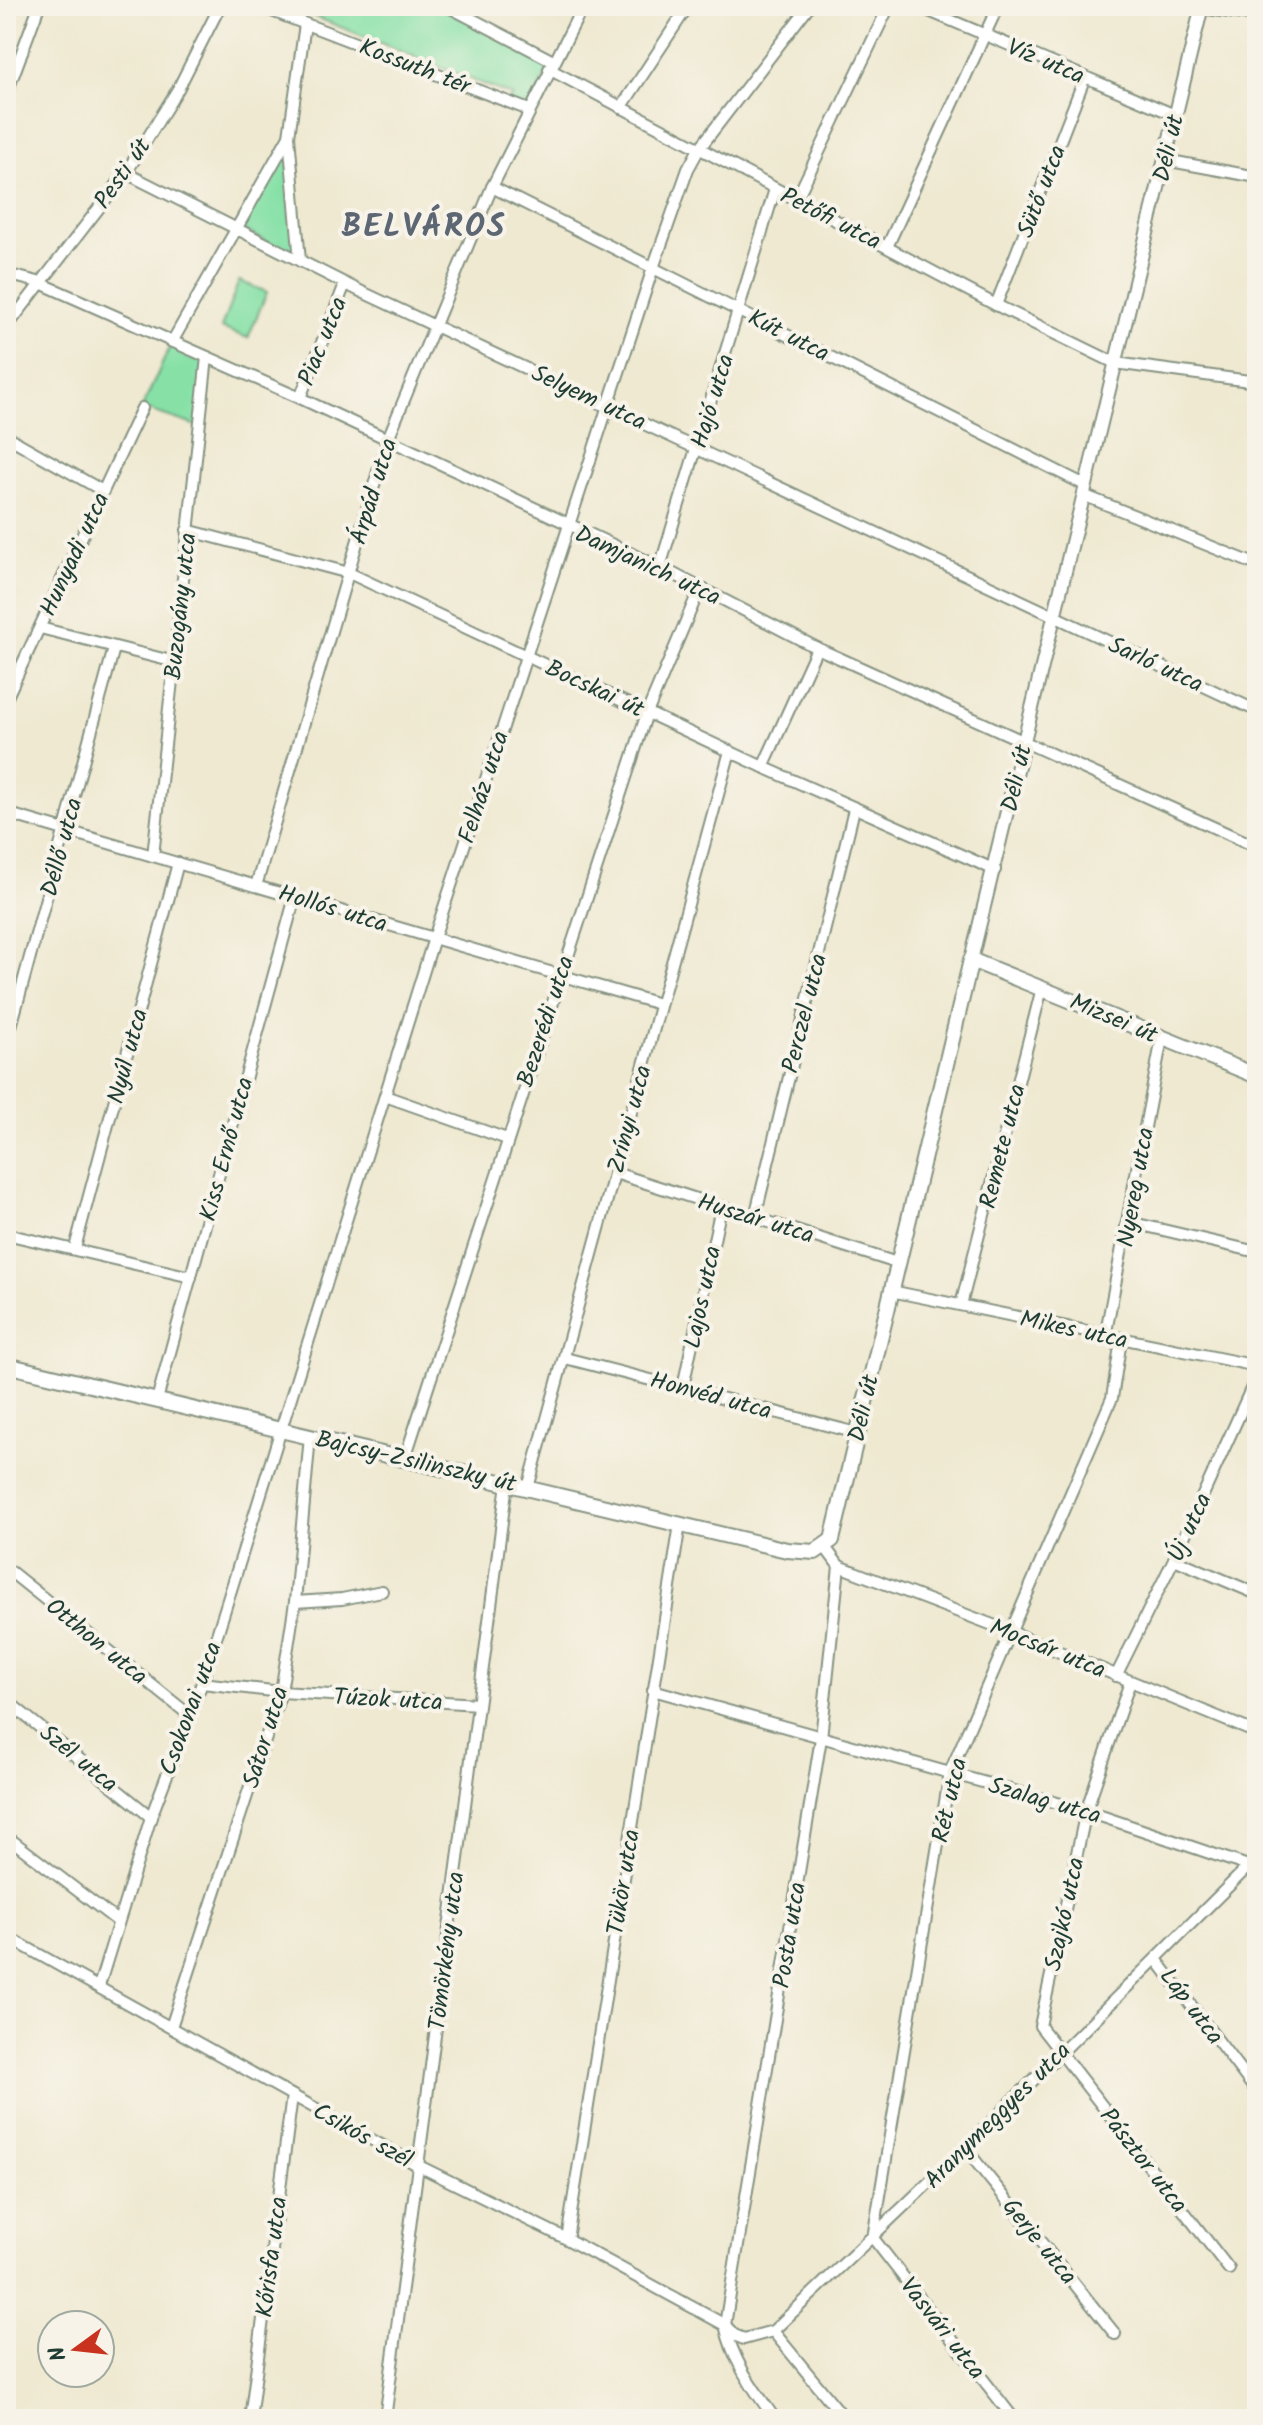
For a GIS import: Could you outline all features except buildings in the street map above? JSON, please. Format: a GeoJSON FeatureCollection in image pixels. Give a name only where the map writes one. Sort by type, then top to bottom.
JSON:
{"type":"FeatureCollection","features":[{"type":"Feature","properties":{"kind":"main road","name":"Mizsei út"},"geometry":{"type":"LineString","coordinates":[[971,960],[1257,1076]]}},
{"type":"Feature","properties":{"kind":"main road","name":"Déli út"},"geometry":{"type":"LineString","coordinates":[[825,1547],[832,1540],[971,960]]}},
{"type":"Feature","properties":{"kind":"main road","name":"Bajcsy-Zsilinszky út"},"geometry":{"type":"LineString","coordinates":[[6,1365],[787,1550],[815,1552],[825,1547]]}},
{"type":"Feature","properties":{"kind":"street"},"geometry":{"type":"LineString","coordinates":[[6,95],[39,6]]}},
{"type":"Feature","properties":{"kind":"street"},"geometry":{"type":"LineString","coordinates":[[208,6],[214,18]]}},
{"type":"Feature","properties":{"kind":"street","name":"Pesti út"},"geometry":{"type":"LineString","coordinates":[[6,328],[38,282],[126,173],[178,89],[220,6]]}},
{"type":"Feature","properties":{"kind":"street","name":"Kossuth tér"},"geometry":{"type":"LineString","coordinates":[[259,6],[529,110]]}},
{"type":"Feature","properties":{"kind":"street"},"geometry":{"type":"LineString","coordinates":[[447,6],[469,10],[551,65]]}},
{"type":"Feature","properties":{"kind":"street"},"geometry":{"type":"LineString","coordinates":[[529,110],[583,6]]}},
{"type":"Feature","properties":{"kind":"street"},"geometry":{"type":"LineString","coordinates":[[621,108],[688,6]]}},
{"type":"Feature","properties":{"kind":"street","name":"Felház utca"},"geometry":{"type":"LineString","coordinates":[[278,1429],[525,656],[688,169],[699,149],[809,6]]}},
{"type":"Feature","properties":{"kind":"street"},"geometry":{"type":"LineString","coordinates":[[796,200],[889,6]]}},
{"type":"Feature","properties":{"kind":"street","name":"Víz utca"},"geometry":{"type":"LineString","coordinates":[[917,6],[1175,115]]}},
{"type":"Feature","properties":{"kind":"street"},"geometry":{"type":"LineString","coordinates":[[887,247],[998,6]]}},
{"type":"Feature","properties":{"kind":"street"},"geometry":{"type":"LineString","coordinates":[[1202,7],[1257,16]]}},
{"type":"Feature","properties":{"kind":"street","name":"Déli út"},"geometry":{"type":"LineString","coordinates":[[971,960],[1202,7]]}},
{"type":"Feature","properties":{"kind":"street"},"geometry":{"type":"LineString","coordinates":[[300,261],[289,136],[305,24]]}},
{"type":"Feature","properties":{"kind":"street","name":"Petőfi utca"},"geometry":{"type":"LineString","coordinates":[[551,65],[621,108],[996,305],[1115,363],[1257,382]]}},
{"type":"Feature","properties":{"kind":"street","name":"Sütő utca"},"geometry":{"type":"LineString","coordinates":[[996,305],[1085,77]]}},
{"type":"Feature","properties":{"kind":"street","name":"Árpád utca"},"geometry":{"type":"LineString","coordinates":[[256,886],[387,441],[432,325],[529,110]]}},
{"type":"Feature","properties":{"kind":"street"},"geometry":{"type":"LineString","coordinates":[[172,342],[289,136]]}},
{"type":"Feature","properties":{"kind":"street"},"geometry":{"type":"LineString","coordinates":[[1165,160],[1257,177]]}},
{"type":"Feature","properties":{"kind":"street","name":"Selyem utca"},"geometry":{"type":"LineString","coordinates":[[126,173],[345,284],[1054,617]]}},
{"type":"Feature","properties":{"kind":"street","name":"Kút utca"},"geometry":{"type":"LineString","coordinates":[[492,187],[739,310],[1084,490],[1257,565]]}},
{"type":"Feature","properties":{"kind":"street","name":"Hajó utca"},"geometry":{"type":"LineString","coordinates":[[660,567],[775,189]]}},
{"type":"Feature","properties":{"kind":"street","name":"Damjanich utca"},"geometry":{"type":"LineString","coordinates":[[6,274],[38,282],[300,398],[569,527],[660,567],[817,648],[1257,847]]}},
{"type":"Feature","properties":{"kind":"street","name":"Piac utca"},"geometry":{"type":"LineString","coordinates":[[300,398],[345,284]]}},
{"type":"Feature","properties":{"kind":"street","name":"Buzogány utca"},"geometry":{"type":"LineString","coordinates":[[153,856],[207,357]]}},
{"type":"Feature","properties":{"kind":"street","name":"Hunyadi utca"},"geometry":{"type":"LineString","coordinates":[[6,699],[142,408]]}},
{"type":"Feature","properties":{"kind":"street"},"geometry":{"type":"LineString","coordinates":[[6,436],[103,491]]}},
{"type":"Feature","properties":{"kind":"street","name":"Bocskai út"},"geometry":{"type":"LineString","coordinates":[[187,530],[349,573],[854,809],[995,870]]}},
{"type":"Feature","properties":{"kind":"street","name":"Bezerédi utca"},"geometry":{"type":"LineString","coordinates":[[405,1458],[647,713],[700,588]]}},
{"type":"Feature","properties":{"kind":"street","name":"Sarló utca"},"geometry":{"type":"LineString","coordinates":[[1054,617],[1257,711]]}},
{"type":"Feature","properties":{"kind":"street"},"geometry":{"type":"LineString","coordinates":[[40,628],[175,662]]}},
{"type":"Feature","properties":{"kind":"street","name":"Déllő utca"},"geometry":{"type":"LineString","coordinates":[[6,1045],[114,648]]}},
{"type":"Feature","properties":{"kind":"street"},"geometry":{"type":"LineString","coordinates":[[763,767],[817,648]]}},
{"type":"Feature","properties":{"kind":"street","name":"Zrínyi utca"},"geometry":{"type":"LineString","coordinates":[[528,1488],[730,751]]}},
{"type":"Feature","properties":{"kind":"street","name":"Perczel utca"},"geometry":{"type":"LineString","coordinates":[[755,1217],[854,809]]}},
{"type":"Feature","properties":{"kind":"street","name":"Hollós utca"},"geometry":{"type":"LineString","coordinates":[[6,813],[659,1004]]}},
{"type":"Feature","properties":{"kind":"street","name":"Nyúl utca"},"geometry":{"type":"LineString","coordinates":[[75,1248],[178,863]]}},
{"type":"Feature","properties":{"kind":"street","name":"Kiss Ernő utca"},"geometry":{"type":"LineString","coordinates":[[157,1400],[295,897]]}},
{"type":"Feature","properties":{"kind":"street","name":"Remete utca"},"geometry":{"type":"LineString","coordinates":[[961,1305],[1042,988]]}},
{"type":"Feature","properties":{"kind":"street","name":"Nyereg utca"},"geometry":{"type":"LineString","coordinates":[[1105,1337],[1162,1038]]}},
{"type":"Feature","properties":{"kind":"street"},"geometry":{"type":"LineString","coordinates":[[385,1096],[507,1139]]}},
{"type":"Feature","properties":{"kind":"street","name":"Huszár utca"},"geometry":{"type":"LineString","coordinates":[[615,1173],[897,1263]]}},
{"type":"Feature","properties":{"kind":"street","name":"Lajos utca"},"geometry":{"type":"LineString","coordinates":[[683,1387],[721,1207]]}},
{"type":"Feature","properties":{"kind":"street"},"geometry":{"type":"LineString","coordinates":[[1129,1222],[1257,1252]]}},
{"type":"Feature","properties":{"kind":"street"},"geometry":{"type":"LineString","coordinates":[[6,1234],[191,1277]]}},
{"type":"Feature","properties":{"kind":"street","name":"Mikes utca"},"geometry":{"type":"LineString","coordinates":[[891,1291],[1257,1366]]}},
{"type":"Feature","properties":{"kind":"street","name":"Rét utca"},"geometry":{"type":"LineString","coordinates":[[873,2238],[950,1772],[1112,1398],[1121,1340]]}},
{"type":"Feature","properties":{"kind":"street","name":"Honvéd utca"},"geometry":{"type":"LineString","coordinates":[[565,1358],[857,1433]]}},
{"type":"Feature","properties":{"kind":"street","name":"Új utca"},"geometry":{"type":"LineString","coordinates":[[1116,1676],[1174,1559],[1257,1376]]}},
{"type":"Feature","properties":{"kind":"street","name":"Csokonai utca"},"geometry":{"type":"LineString","coordinates":[[99,1986],[116,1920],[151,1817],[202,1683],[278,1429]]}},
{"type":"Feature","properties":{"kind":"street","name":"Sátor utca"},"geometry":{"type":"LineString","coordinates":[[171,2027],[281,1692],[295,1602],[310,1436]]}},
{"type":"Feature","properties":{"kind":"street","name":"Tömörkény utca"},"geometry":{"type":"LineString","coordinates":[[385,2419],[507,1483]]}},
{"type":"Feature","properties":{"kind":"street","name":"Tükör utca"},"geometry":{"type":"LineString","coordinates":[[567,2239],[680,1524]]}},
{"type":"Feature","properties":{"kind":"street"},"geometry":{"type":"LineString","coordinates":[[825,1547],[839,1566]]}},
{"type":"Feature","properties":{"kind":"street"},"geometry":{"type":"LineString","coordinates":[[1174,1559],[1257,1594]]}},
{"type":"Feature","properties":{"kind":"street","name":"Mocsár utca"},"geometry":{"type":"LineString","coordinates":[[839,1566],[1011,1632],[1257,1733]]}},
{"type":"Feature","properties":{"kind":"street","name":"Posta utca"},"geometry":{"type":"LineString","coordinates":[[725,2325],[821,1738],[839,1566]]}},
{"type":"Feature","properties":{"kind":"street","name":"Otthon utca"},"geometry":{"type":"LineString","coordinates":[[6,1568],[188,1714]]}},
{"type":"Feature","properties":{"kind":"street"},"geometry":{"type":"LineString","coordinates":[[295,1602],[342,1599],[382,1591]]}},
{"type":"Feature","properties":{"kind":"street","name":"Szajkó utca"},"geometry":{"type":"LineString","coordinates":[[1059,2051],[1040,2026],[1086,1811],[1130,1682]]}},
{"type":"Feature","properties":{"kind":"street","name":"Túzok utca"},"geometry":{"type":"LineString","coordinates":[[202,1683],[281,1692],[478,1704]]}},
{"type":"Feature","properties":{"kind":"street","name":"Szalag utca"},"geometry":{"type":"LineString","coordinates":[[653,1690],[1086,1811],[1248,1866]]}},
{"type":"Feature","properties":{"kind":"street","name":"Szél utca"},"geometry":{"type":"LineString","coordinates":[[6,1700],[151,1817]]}},
{"type":"Feature","properties":{"kind":"street"},"geometry":{"type":"LineString","coordinates":[[6,1836],[116,1920]]}},
{"type":"Feature","properties":{"kind":"street","name":"Aranymeggyes utca"},"geometry":{"type":"LineString","coordinates":[[773,2331],[873,2238],[1257,1858]]}},
{"type":"Feature","properties":{"kind":"street","name":"Csikós szél"},"geometry":{"type":"LineString","coordinates":[[6,1936],[419,2166],[567,2239],[725,2325]]}},
{"type":"Feature","properties":{"kind":"street","name":"Láp utca"},"geometry":{"type":"LineString","coordinates":[[1156,1959],[1257,2092]]}},
{"type":"Feature","properties":{"kind":"street","name":"Pásztor utca"},"geometry":{"type":"LineString","coordinates":[[1059,2051],[1229,2269]]}},
{"type":"Feature","properties":{"kind":"street","name":"Kőrisfa utca"},"geometry":{"type":"LineString","coordinates":[[250,2419],[292,2096]]}},
{"type":"Feature","properties":{"kind":"street","name":"Gerje utca"},"geometry":{"type":"LineString","coordinates":[[965,2148],[1115,2334]]}},
{"type":"Feature","properties":{"kind":"street","name":"Vasvári utca"},"geometry":{"type":"LineString","coordinates":[[873,2238],[1014,2419]]}},
{"type":"Feature","properties":{"kind":"street"},"geometry":{"type":"LineString","coordinates":[[725,2325],[734,2335],[744,2339],[773,2331],[845,2419]]}},
{"type":"Feature","properties":{"kind":"street"},"geometry":{"type":"LineString","coordinates":[[725,2325],[731,2350],[744,2375],[775,2419]]}},
{"type":"Feature","properties":{"kind":"green space"},"geometry":{"type":"Polygon","coordinates":[[[288,6],[447,6],[553,61],[529,110],[507,101],[513,96],[288,6]]]}},
{"type":"Feature","properties":{"kind":"green space"},"geometry":{"type":"Polygon","coordinates":[[[287,143],[298,257],[237,227],[287,143]]]}},
{"type":"Feature","properties":{"kind":"green space"},"geometry":{"type":"Polygon","coordinates":[[[239,281],[267,292],[248,338],[221,328],[239,281]]]}},
{"type":"Feature","properties":{"kind":"green space"},"geometry":{"type":"Polygon","coordinates":[[[172,342],[207,357],[200,427],[142,408],[172,342]]]}},
{"type":"Feature","properties":{"kind":"district","name":"BELVÁROS"},"geometry":{"type":"Point","coordinates":[424,225]}}]}
